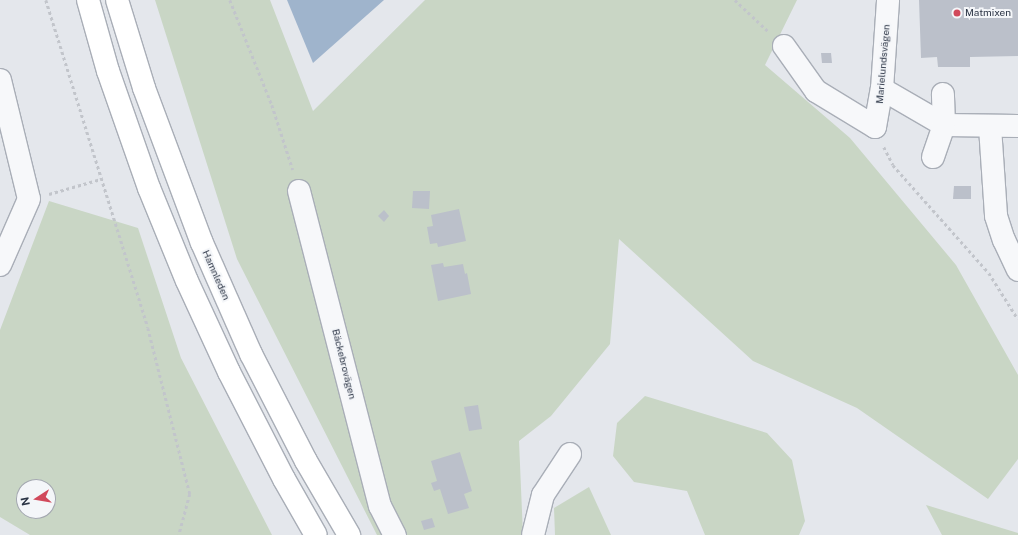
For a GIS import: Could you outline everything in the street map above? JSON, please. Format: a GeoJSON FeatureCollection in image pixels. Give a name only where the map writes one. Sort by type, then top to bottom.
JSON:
{"type":"FeatureCollection","features":[{"type":"Feature","properties":{"kind":"main road"},"geometry":{"type":"LineString","coordinates":[[88,0],[108,71],[146,181],[186,281],[233,380],[284,479],[316,535]]}},
{"type":"Feature","properties":{"kind":"main road","name":"Hamnleden"},"geometry":{"type":"LineString","coordinates":[[117,0],[144,88],[202,243],[251,354],[306,461],[349,535]]}},
{"type":"Feature","properties":{"kind":"street","name":"Marielundsvägen"},"geometry":{"type":"LineString","coordinates":[[876,127],[882,89],[888,0]]}},
{"type":"Feature","properties":{"kind":"street"},"geometry":{"type":"LineString","coordinates":[[784,46],[816,91],[876,127]]}},
{"type":"Feature","properties":{"kind":"street"},"geometry":{"type":"LineString","coordinates":[[0,80],[30,199],[0,265]]}},
{"type":"Feature","properties":{"kind":"street"},"geometry":{"type":"LineString","coordinates":[[882,89],[944,125],[990,127],[1018,126]]}},
{"type":"Feature","properties":{"kind":"street"},"geometry":{"type":"LineString","coordinates":[[933,157],[944,125],[943,94]]}},
{"type":"Feature","properties":{"kind":"street"},"geometry":{"type":"LineString","coordinates":[[990,127],[996,216],[1011,240],[1018,270]]}},
{"type":"Feature","properties":{"kind":"street","name":"Bäckebrovägen"},"geometry":{"type":"LineString","coordinates":[[299,191],[380,506],[395,535]]}},
{"type":"Feature","properties":{"kind":"street"},"geometry":{"type":"LineString","coordinates":[[530,534],[543,495],[570,454]]}},
{"type":"Feature","properties":{"kind":"path"},"geometry":{"type":"LineString","coordinates":[[46,0],[148,328],[190,494],[179,535]]}},
{"type":"Feature","properties":{"kind":"path"},"geometry":{"type":"LineString","coordinates":[[230,0],[272,105],[299,191]]}},
{"type":"Feature","properties":{"kind":"path"},"geometry":{"type":"LineString","coordinates":[[736,0],[784,46]]}},
{"type":"Feature","properties":{"kind":"path"},"geometry":{"type":"LineString","coordinates":[[876,127],[893,165],[989,273],[1018,319]]}},
{"type":"Feature","properties":{"kind":"path"},"geometry":{"type":"LineString","coordinates":[[30,199],[101,179]]}},
{"type":"Feature","properties":{"kind":"green space"},"geometry":{"type":"Polygon","coordinates":[[[155,0],[270,0],[313,111],[425,0],[797,0],[765,65],[850,138],[956,265],[1018,375],[1018,459],[988,499],[857,408],[753,361],[619,239],[610,344],[551,416],[519,441],[523,535],[377,535],[237,259],[155,0]]]}},
{"type":"Feature","properties":{"kind":"green space"},"geometry":{"type":"Polygon","coordinates":[[[49,201],[138,228],[181,358],[272,535],[30,535],[0,517],[0,330],[49,201]]]}},
{"type":"Feature","properties":{"kind":"green space"},"geometry":{"type":"Polygon","coordinates":[[[645,396],[767,433],[792,460],[805,521],[799,535],[705,535],[687,491],[634,482],[613,456],[617,423],[645,396]]]}},
{"type":"Feature","properties":{"kind":"green space"},"geometry":{"type":"Polygon","coordinates":[[[589,487],[611,535],[555,535],[554,508],[589,487]]]}},
{"type":"Feature","properties":{"kind":"green space"},"geometry":{"type":"Polygon","coordinates":[[[926,505],[1018,533],[1018,535],[942,535],[926,505]]]}},
{"type":"Feature","properties":{"kind":"water"},"geometry":{"type":"Polygon","coordinates":[[[287,0],[384,0],[313,63],[287,0]]]}},
{"type":"Feature","properties":{"kind":"building"},"geometry":{"type":"Polygon","coordinates":[[[919,0],[1018,0],[1018,56],[970,57],[970,67],[938,67],[937,57],[921,58],[919,0]]]}},
{"type":"Feature","properties":{"kind":"building"},"geometry":{"type":"Polygon","coordinates":[[[821,53],[831,53],[832,63],[822,63],[821,53]]]}},
{"type":"Feature","properties":{"kind":"building"},"geometry":{"type":"Polygon","coordinates":[[[954,186],[971,186],[971,199],[953,199],[954,186]]]}},
{"type":"Feature","properties":{"kind":"building"},"geometry":{"type":"Polygon","coordinates":[[[413,191],[430,191],[429,209],[412,208],[413,191]]]}},
{"type":"Feature","properties":{"kind":"building"},"geometry":{"type":"Polygon","coordinates":[[[459,209],[466,241],[438,247],[437,243],[430,244],[427,227],[433,226],[431,215],[459,209]]]}},
{"type":"Feature","properties":{"kind":"building"},"geometry":{"type":"Polygon","coordinates":[[[384,210],[389,216],[384,222],[378,216],[384,210]]]}},
{"type":"Feature","properties":{"kind":"building"},"geometry":{"type":"Polygon","coordinates":[[[443,263],[444,267],[463,264],[465,274],[467,273],[471,294],[438,301],[431,265],[443,263]]]}},
{"type":"Feature","properties":{"kind":"building"},"geometry":{"type":"Polygon","coordinates":[[[478,405],[482,429],[469,431],[464,407],[478,405]]]}},
{"type":"Feature","properties":{"kind":"building"},"geometry":{"type":"Polygon","coordinates":[[[460,452],[472,491],[464,494],[469,508],[448,514],[440,489],[434,491],[431,483],[437,481],[431,461],[460,452]]]}},
{"type":"Feature","properties":{"kind":"building"},"geometry":{"type":"Polygon","coordinates":[[[432,518],[435,527],[424,530],[421,521],[432,518]]]}},
{"type":"Feature","properties":{"kind":"place","name":"Matmixen"},"geometry":{"type":"Point","coordinates":[957,13]}}]}
